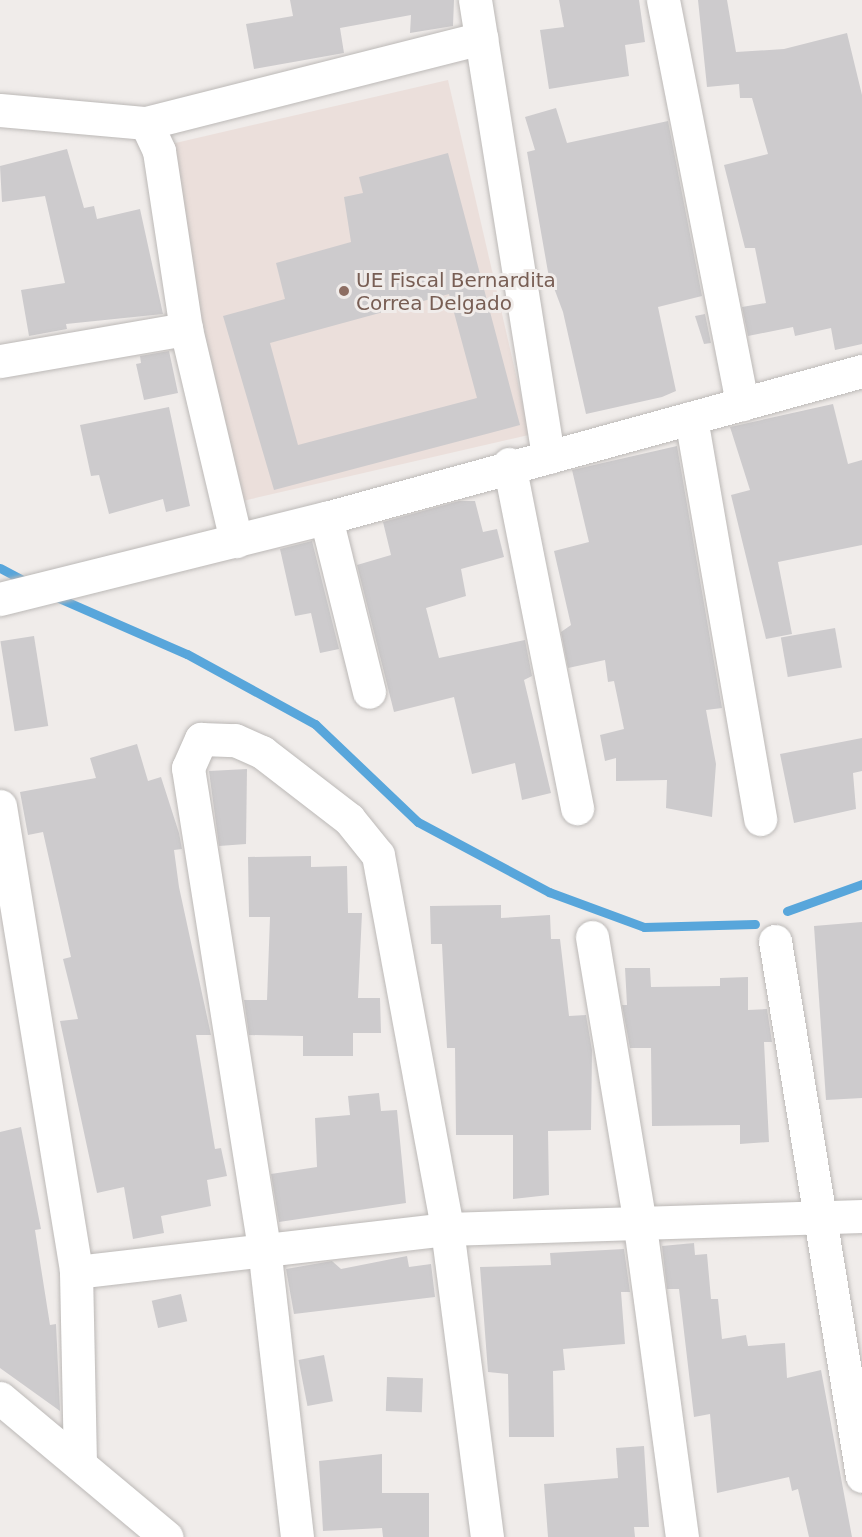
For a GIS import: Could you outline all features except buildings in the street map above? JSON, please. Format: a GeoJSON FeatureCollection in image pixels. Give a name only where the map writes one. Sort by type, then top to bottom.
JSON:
{"type":"FeatureCollection","features":[{"type":"Feature","properties":{"kind":"street"},"geometry":{"type":"LineString","coordinates":[[475,0],[548,457]]}},
{"type":"Feature","properties":{"kind":"street"},"geometry":{"type":"LineString","coordinates":[[663,0],[742,404]]}},
{"type":"Feature","properties":{"kind":"street"},"geometry":{"type":"LineString","coordinates":[[0,110],[146,123],[481,38]]}},
{"type":"Feature","properties":{"kind":"street"},"geometry":{"type":"LineString","coordinates":[[146,123],[159,151],[186,329],[236,541]]}},
{"type":"Feature","properties":{"kind":"street"},"geometry":{"type":"LineString","coordinates":[[0,361],[186,329]]}},
{"type":"Feature","properties":{"kind":"street"},"geometry":{"type":"LineString","coordinates":[[0,600],[326,518],[509,464],[548,457],[862,371]]}},
{"type":"Feature","properties":{"kind":"street"},"geometry":{"type":"LineString","coordinates":[[691,418],[760,819]]}},
{"type":"Feature","properties":{"kind":"street"},"geometry":{"type":"LineString","coordinates":[[509,464],[577,808]]}},
{"type":"Feature","properties":{"kind":"street"},"geometry":{"type":"LineString","coordinates":[[326,518],[369,692]]}},
{"type":"Feature","properties":{"kind":"street"},"geometry":{"type":"LineString","coordinates":[[297,1537],[264,1248],[188,768],[201,739],[216,737],[262,752],[349,819],[378,855],[447,1229],[487,1537]]}},
{"type":"Feature","properties":{"kind":"street"},"geometry":{"type":"LineString","coordinates":[[0,806],[75,1272],[80,1464]]}},
{"type":"Feature","properties":{"kind":"street"},"geometry":{"type":"LineString","coordinates":[[592,937],[639,1219],[682,1537]]}},
{"type":"Feature","properties":{"kind":"street"},"geometry":{"type":"LineString","coordinates":[[775,940],[862,1476]]}},
{"type":"Feature","properties":{"kind":"street"},"geometry":{"type":"LineString","coordinates":[[75,1272],[264,1248],[447,1229],[639,1219],[862,1216]]}},
{"type":"Feature","properties":{"kind":"street"},"geometry":{"type":"LineString","coordinates":[[0,1398],[166,1537]]}},
{"type":"Feature","properties":{"kind":"shaded area","name":"UE Fiscal Bernardita Correa Delgado"},"geometry":{"type":"Polygon","coordinates":[[[448,80],[530,435],[243,501],[162,146],[448,80]]]}},
{"type":"Feature","properties":{"kind":"waterway"},"geometry":{"type":"LineString","coordinates":[[0,568],[28,583]]}},
{"type":"Feature","properties":{"kind":"waterway"},"geometry":{"type":"LineString","coordinates":[[54,596],[187,654],[315,724],[418,822],[549,892],[644,927],[755,924]]}},
{"type":"Feature","properties":{"kind":"waterway"},"geometry":{"type":"LineString","coordinates":[[787,911],[862,884]]}},
{"type":"Feature","properties":{"kind":"place","name":"UE Fiscal Bernardita Correa Delgado"},"geometry":{"type":"Point","coordinates":[344,291]}}]}
